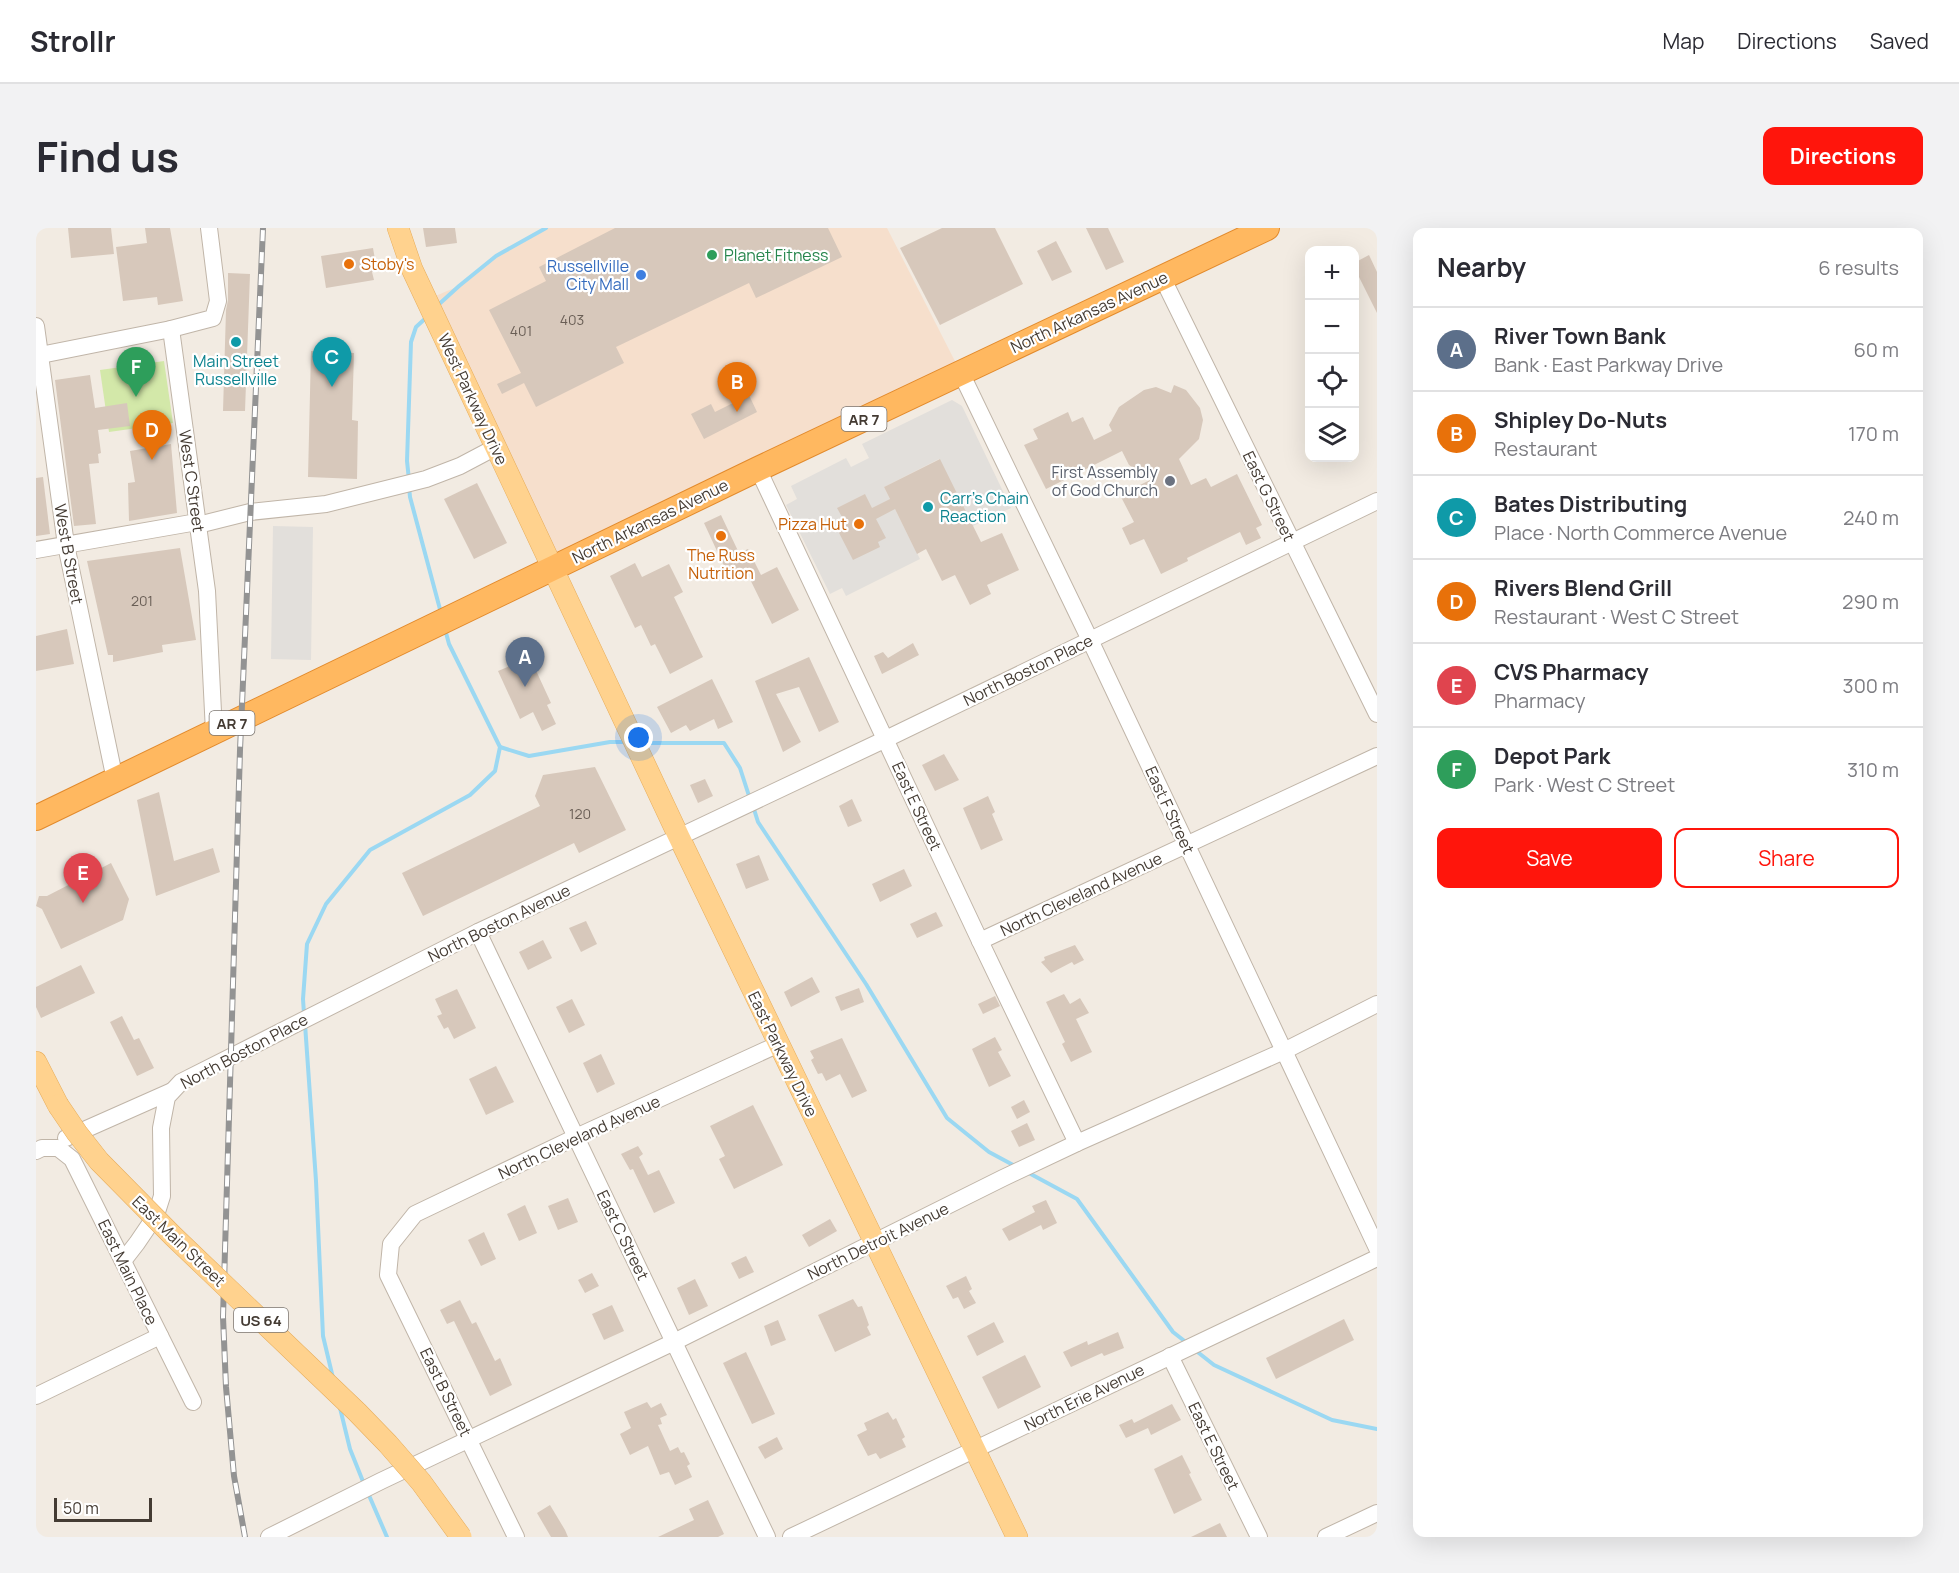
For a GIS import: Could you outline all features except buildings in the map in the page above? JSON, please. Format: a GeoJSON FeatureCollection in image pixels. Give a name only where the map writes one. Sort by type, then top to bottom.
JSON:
{"type":"FeatureCollection","features":[{"type":"Feature","properties":{"kind":"highway","name":"North Arkansas Avenue"},"geometry":{"type":"LineString","coordinates":[[36,818],[758,469],[1162,278],[1237,234],[1267,228]]}},
{"type":"Feature","properties":{"kind":"main road","name":"West Parkway Drive"},"geometry":{"type":"LineString","coordinates":[[398,228],[412,269],[426,300],[554,568]]}},
{"type":"Feature","properties":{"kind":"main road","name":"East Parkway Drive"},"geometry":{"type":"LineString","coordinates":[[554,568],[641,758],[1017,1537]]}},
{"type":"Feature","properties":{"kind":"main road","name":"East Main Street"},"geometry":{"type":"LineString","coordinates":[[36,1062],[58,1105],[107,1170],[388,1444],[421,1482],[461,1537]]}},
{"type":"Feature","properties":{"kind":"street"},"geometry":{"type":"LineString","coordinates":[[38,356],[171,329],[213,318],[218,301],[209,228]]}},
{"type":"Feature","properties":{"kind":"street","name":"East G Street"},"geometry":{"type":"LineString","coordinates":[[1162,278],[1377,714]]}},
{"type":"Feature","properties":{"kind":"street","name":"West B Street"},"geometry":{"type":"LineString","coordinates":[[36,327],[38,356],[66,545],[115,780]]}},
{"type":"Feature","properties":{"kind":"street","name":"West C Street"},"geometry":{"type":"LineString","coordinates":[[171,329],[207,591],[214,732]]}},
{"type":"Feature","properties":{"kind":"street","name":"East F Street"},"geometry":{"type":"LineString","coordinates":[[961,373],[1187,844],[1377,1248]]}},
{"type":"Feature","properties":{"kind":"street"},"geometry":{"type":"LineString","coordinates":[[36,550],[197,522],[202,524],[250,512],[326,504],[426,479],[459,466],[496,447]]}},
{"type":"Feature","properties":{"kind":"street","name":"East E Street"},"geometry":{"type":"LineString","coordinates":[[758,469],[1077,1143]]}},
{"type":"Feature","properties":{"kind":"street","name":"North Boston Place"},"geometry":{"type":"LineString","coordinates":[[679,837],[1377,501]]}},
{"type":"Feature","properties":{"kind":"street","name":"North Cleveland Avenue"},"geometry":{"type":"LineString","coordinates":[[980,941],[1377,756]]}},
{"type":"Feature","properties":{"kind":"street","name":"North Boston Avenue"},"geometry":{"type":"LineString","coordinates":[[321,1010],[478,932],[679,837]]}},
{"type":"Feature","properties":{"kind":"street","name":"East C Street"},"geometry":{"type":"LineString","coordinates":[[478,932],[767,1537]]}},
{"type":"Feature","properties":{"kind":"street","name":"North Detroit Avenue"},"geometry":{"type":"LineString","coordinates":[[269,1537],[381,1481],[674,1342],[1003,1178],[1284,1051],[1377,1004]]}},
{"type":"Feature","properties":{"kind":"street","name":"North Boston Place"},"geometry":{"type":"LineString","coordinates":[[123,1261],[156,1215],[162,1196],[161,1128],[167,1097],[181,1082],[321,1010]]}},
{"type":"Feature","properties":{"kind":"street","name":"North Cleveland Avenue"},"geometry":{"type":"LineString","coordinates":[[391,1244],[415,1214],[778,1044]]}},
{"type":"Feature","properties":{"kind":"street"},"geometry":{"type":"LineString","coordinates":[[46,1149],[172,1091]]}},
{"type":"Feature","properties":{"kind":"street","name":"East Main Place"},"geometry":{"type":"LineString","coordinates":[[46,1149],[72,1159],[193,1401]]}},
{"type":"Feature","properties":{"kind":"street","name":"East B Street"},"geometry":{"type":"LineString","coordinates":[[391,1244],[388,1275],[516,1537]]}},
{"type":"Feature","properties":{"kind":"street","name":"North Erie Avenue"},"geometry":{"type":"LineString","coordinates":[[791,1537],[1377,1258]]}},
{"type":"Feature","properties":{"kind":"street"},"geometry":{"type":"LineString","coordinates":[[36,1396],[160,1336]]}},
{"type":"Feature","properties":{"kind":"street","name":"East E Street"},"geometry":{"type":"LineString","coordinates":[[1174,1354],[1259,1537]]}},
{"type":"Feature","properties":{"kind":"street"},"geometry":{"type":"LineString","coordinates":[[1326,1537],[1377,1513]]}},
{"type":"Feature","properties":{"kind":"shaded area","name":"Russellville City Mall"},"geometry":{"type":"Polygon","coordinates":[[[546,228],[887,228],[961,373],[554,568],[426,300],[459,286],[496,256],[546,228]]]}},
{"type":"Feature","properties":{"kind":"shaded area"},"geometry":{"type":"Polygon","coordinates":[[[952,400],[962,406],[1011,508],[973,526],[939,459],[884,487],[920,559],[846,596],[842,588],[830,594],[786,505],[797,499],[791,486],[846,458],[851,467],[869,458],[862,444],[952,400]]]}},
{"type":"Feature","properties":{"kind":"shaded area"},"geometry":{"type":"Polygon","coordinates":[[[273,526],[313,527],[311,660],[271,659],[273,526]]]}},
{"type":"Feature","properties":{"kind":"green space"},"geometry":{"type":"Polygon","coordinates":[[[164,361],[173,423],[109,432],[100,370],[164,361]]]}},
{"type":"Feature","properties":{"kind":"waterway"},"geometry":{"type":"LineString","coordinates":[[437,306],[496,256],[546,228]]}},
{"type":"Feature","properties":{"kind":"waterway"},"geometry":{"type":"LineString","coordinates":[[409,480],[407,461],[411,342],[416,327],[428,316]]}},
{"type":"Feature","properties":{"kind":"waterway"},"geometry":{"type":"LineString","coordinates":[[409,487],[441,613]]}},
{"type":"Feature","properties":{"kind":"waterway"},"geometry":{"type":"LineString","coordinates":[[304,1014],[307,944],[326,904],[370,850],[470,795],[495,771],[500,747],[449,644],[445,629]]}},
{"type":"Feature","properties":{"kind":"waterway"},"geometry":{"type":"LineString","coordinates":[[500,747],[529,756],[610,742],[628,742]]}},
{"type":"Feature","properties":{"kind":"waterway"},"geometry":{"type":"LineString","coordinates":[[641,743],[724,743],[740,768],[750,799]]}},
{"type":"Feature","properties":{"kind":"waterway"},"geometry":{"type":"LineString","coordinates":[[753,806],[758,822],[866,984],[947,1118],[989,1152],[1015,1166]]}},
{"type":"Feature","properties":{"kind":"waterway"},"geometry":{"type":"LineString","coordinates":[[305,1024],[316,1181],[323,1336],[333,1378]]}},
{"type":"Feature","properties":{"kind":"waterway"},"geometry":{"type":"LineString","coordinates":[[1027,1172],[1077,1199],[1173,1332],[1187,1343]]}},
{"type":"Feature","properties":{"kind":"waterway"},"geometry":{"type":"LineString","coordinates":[[1195,1350],[1214,1365],[1332,1420],[1377,1429]]}},
{"type":"Feature","properties":{"kind":"waterway"},"geometry":{"type":"LineString","coordinates":[[340,1408],[350,1449],[364,1484]]}},
{"type":"Feature","properties":{"kind":"waterway"},"geometry":{"type":"LineString","coordinates":[[368,1493],[387,1537]]}},
{"type":"Feature","properties":{"kind":"railway"},"geometry":{"type":"LineString","coordinates":[[245,1537],[234,1476],[226,1387],[223,1317],[240,750],[263,228]]}},
{"type":"Feature","properties":{"kind":"place","name":"Planet Fitness"},"geometry":{"type":"Point","coordinates":[712,255]}},
{"type":"Feature","properties":{"kind":"place","name":"Stoby's"},"geometry":{"type":"Point","coordinates":[349,264]}},
{"type":"Feature","properties":{"kind":"place","name":"Russellville City Mall"},"geometry":{"type":"Point","coordinates":[641,275]}},
{"type":"Feature","properties":{"kind":"place","name":"Main Street Russellville"},"geometry":{"type":"Point","coordinates":[236,342]}},
{"type":"Feature","properties":{"kind":"place","name":"Bates Distributing"},"geometry":{"type":"Point","coordinates":[332,387]}},
{"type":"Feature","properties":{"kind":"place","name":"Depot Park"},"geometry":{"type":"Point","coordinates":[136,397]}},
{"type":"Feature","properties":{"kind":"place","name":"Shipley Do-Nuts"},"geometry":{"type":"Point","coordinates":[737,412]}},
{"type":"Feature","properties":{"kind":"place","name":"Rivers Blend Grill"},"geometry":{"type":"Point","coordinates":[152,460]}},
{"type":"Feature","properties":{"kind":"place","name":"First Assembly of God Church"},"geometry":{"type":"Point","coordinates":[1170,481]}},
{"type":"Feature","properties":{"kind":"place","name":"Carr's Chain Reaction"},"geometry":{"type":"Point","coordinates":[928,507]}},
{"type":"Feature","properties":{"kind":"place","name":"Pizza Hut"},"geometry":{"type":"Point","coordinates":[859,524]}},
{"type":"Feature","properties":{"kind":"place","name":"The Russ Nutrition"},"geometry":{"type":"Point","coordinates":[721,536]}},
{"type":"Feature","properties":{"kind":"place","name":"River Town Bank"},"geometry":{"type":"Point","coordinates":[525,687]}},
{"type":"Feature","properties":{"kind":"place","name":"CVS Pharmacy"},"geometry":{"type":"Point","coordinates":[83,903]}}]}
